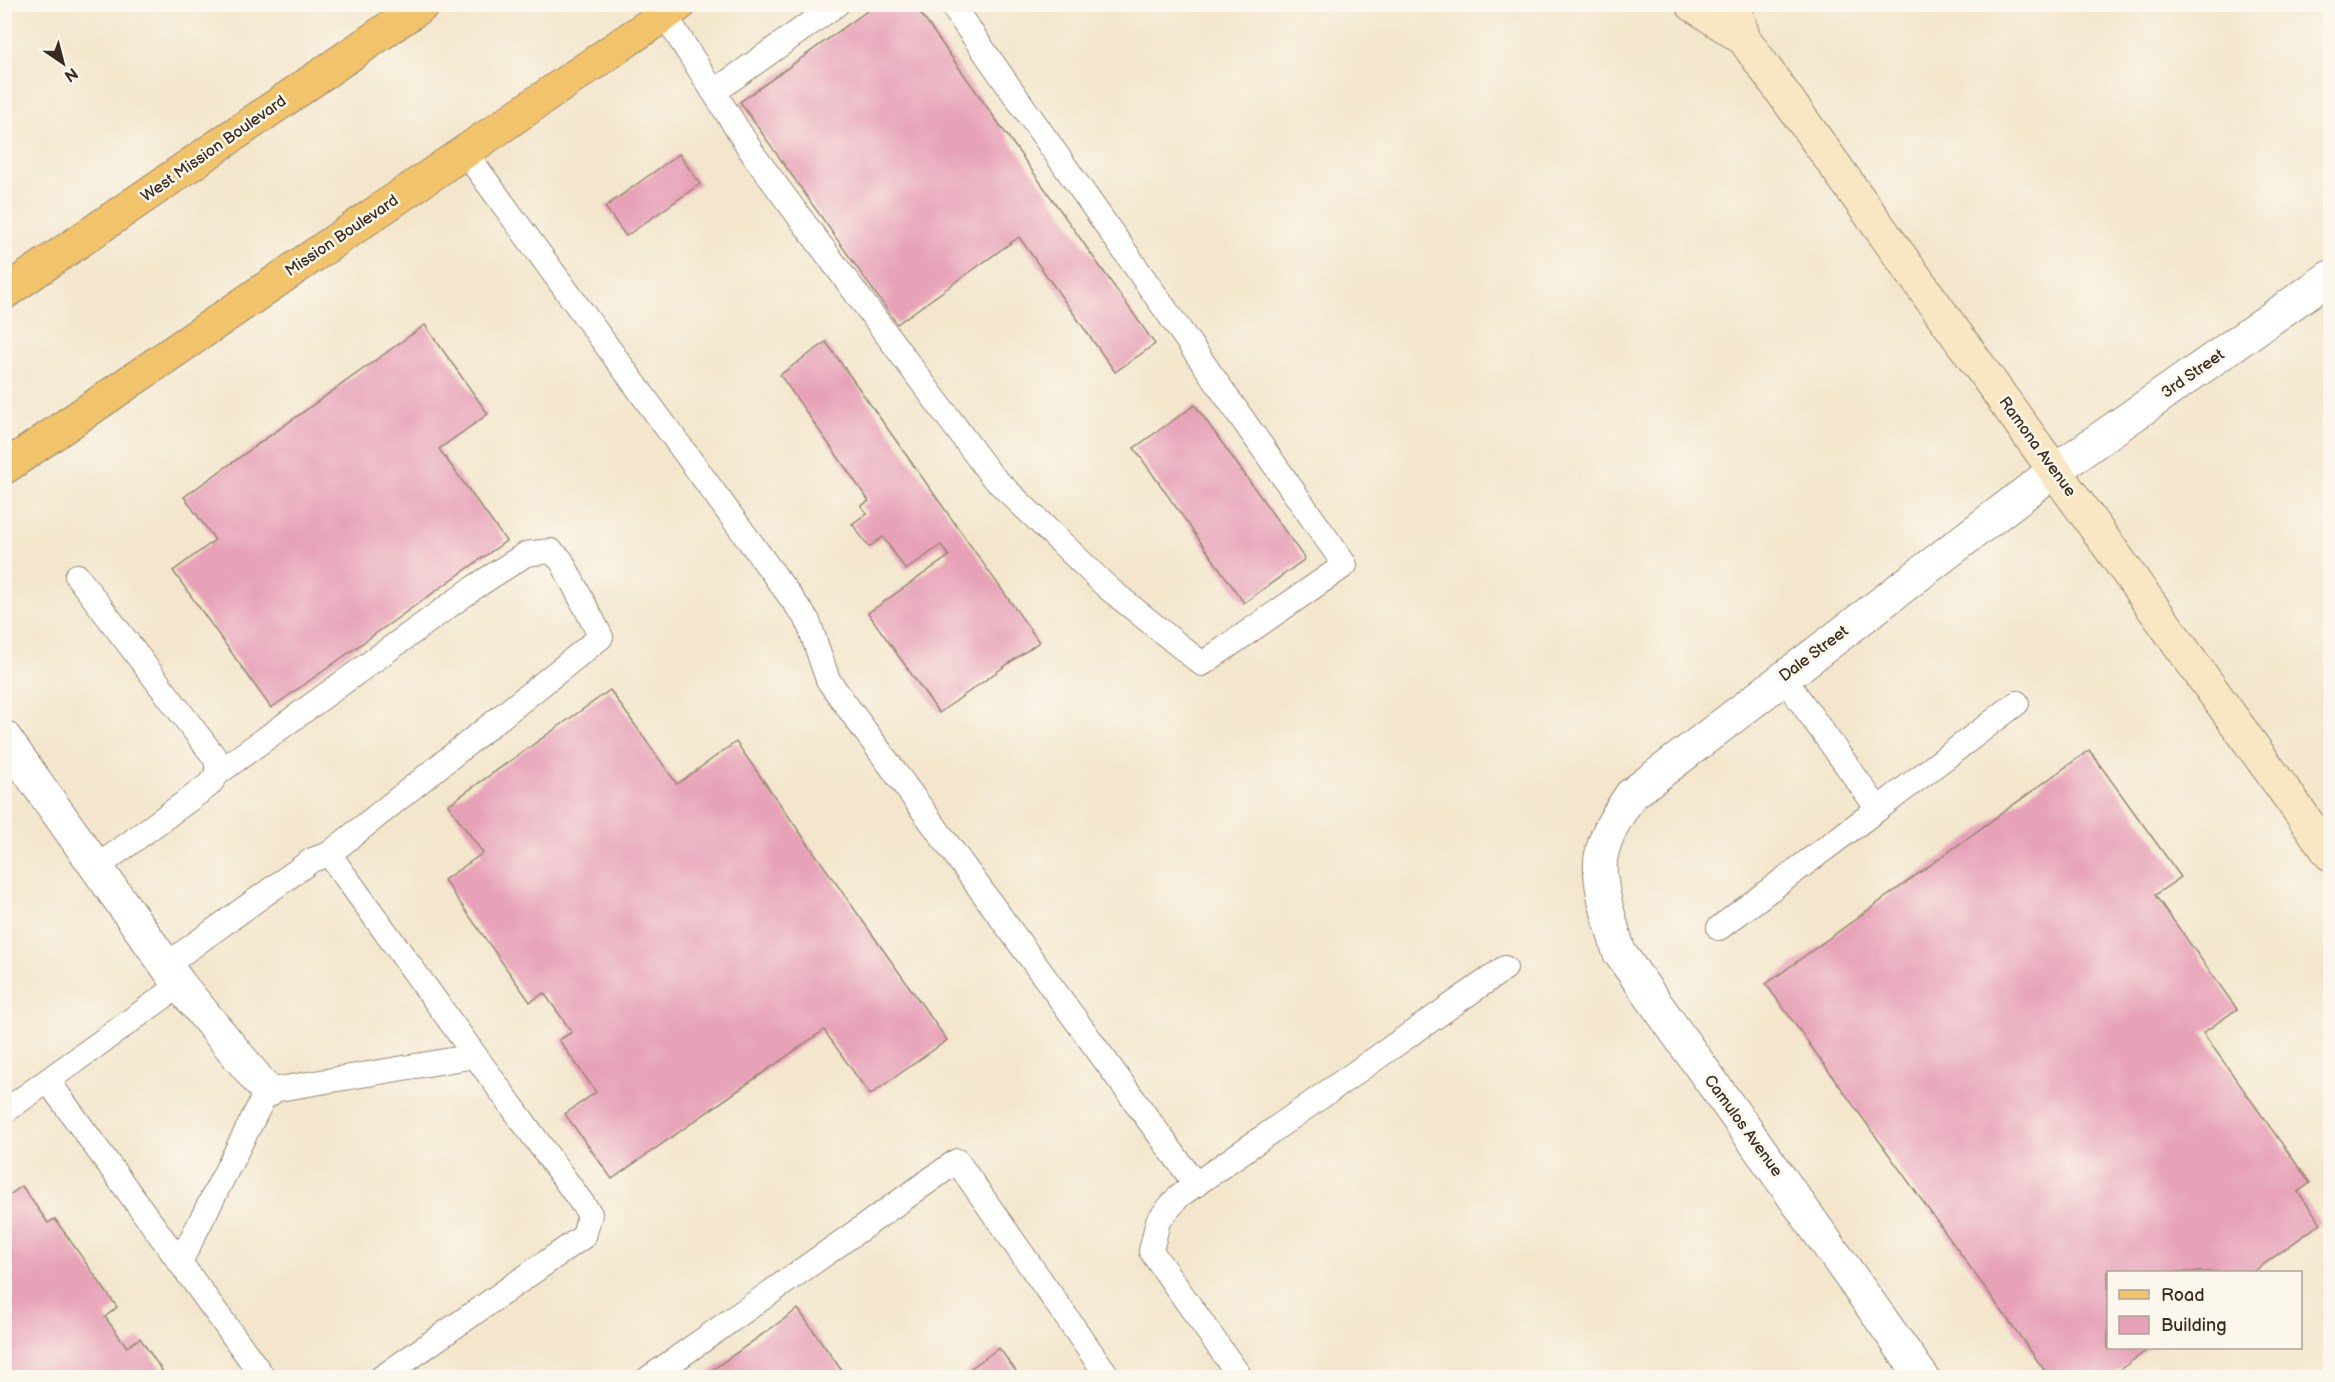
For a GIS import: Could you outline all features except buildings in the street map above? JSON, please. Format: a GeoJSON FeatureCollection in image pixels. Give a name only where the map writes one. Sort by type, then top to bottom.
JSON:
{"type":"FeatureCollection","features":[{"type":"Feature","properties":{"kind":"main road","name":"West Mission Boulevard"},"geometry":{"type":"LineString","coordinates":[[4,293],[424,4]]}},
{"type":"Feature","properties":{"kind":"main road","name":"Ramona Avenue"},"geometry":{"type":"LineString","coordinates":[[1692,4],[1742,16],[2054,471],[2331,854]]}},
{"type":"Feature","properties":{"kind":"main road","name":"Mission Boulevard"},"geometry":{"type":"LineString","coordinates":[[4,468],[673,10]]}},
{"type":"Feature","properties":{"kind":"street","name":"3rd Street"},"geometry":{"type":"LineString","coordinates":[[2054,471],[2331,277]]}},
{"type":"Feature","properties":{"kind":"street","name":"Dale Street"},"geometry":{"type":"LineString","coordinates":[[1601,858],[1612,824],[1631,795],[2054,471]]}},
{"type":"Feature","properties":{"kind":"street"},"geometry":{"type":"LineString","coordinates":[[4,737],[173,975],[267,1091]]}},
{"type":"Feature","properties":{"kind":"street","name":"Camulos Avenue"},"geometry":{"type":"LineString","coordinates":[[1601,858],[1605,902],[1619,952],[1923,1377]]}},
{"type":"Feature","properties":{"kind":"lane"},"geometry":{"type":"LineString","coordinates":[[714,92],[837,4]]}},
{"type":"Feature","properties":{"kind":"lane"},"geometry":{"type":"LineString","coordinates":[[673,10],[714,92],[755,157],[991,475],[1108,588],[1202,664],[1345,565],[951,4]]}},
{"type":"Feature","properties":{"kind":"lane"},"geometry":{"type":"LineString","coordinates":[[465,152],[808,621],[828,680],[1196,1185]]}},
{"type":"Feature","properties":{"kind":"lane"},"geometry":{"type":"LineString","coordinates":[[4,1112],[48,1081],[312,860],[329,854],[601,637],[561,560],[551,551],[526,554],[475,587],[218,773],[209,785],[97,867]]}},
{"type":"Feature","properties":{"kind":"lane"},"geometry":{"type":"LineString","coordinates":[[77,576],[216,759],[218,773]]}},
{"type":"Feature","properties":{"kind":"lane"},"geometry":{"type":"LineString","coordinates":[[1784,678],[1878,809]]}},
{"type":"Feature","properties":{"kind":"lane"},"geometry":{"type":"LineString","coordinates":[[1719,928],[2017,703]]}},
{"type":"Feature","properties":{"kind":"lane"},"geometry":{"type":"LineString","coordinates":[[329,854],[591,1214],[584,1236],[381,1377]]}},
{"type":"Feature","properties":{"kind":"lane"},"geometry":{"type":"LineString","coordinates":[[1241,1377],[1151,1251],[1158,1221],[1179,1196],[1505,968]]}},
{"type":"Feature","properties":{"kind":"lane"},"geometry":{"type":"LineString","coordinates":[[180,1262],[267,1091],[475,1056]]}},
{"type":"Feature","properties":{"kind":"lane"},"geometry":{"type":"LineString","coordinates":[[48,1081],[264,1377]]}},
{"type":"Feature","properties":{"kind":"lane"},"geometry":{"type":"LineString","coordinates":[[649,1377],[957,1161],[1109,1377]]}}]}
